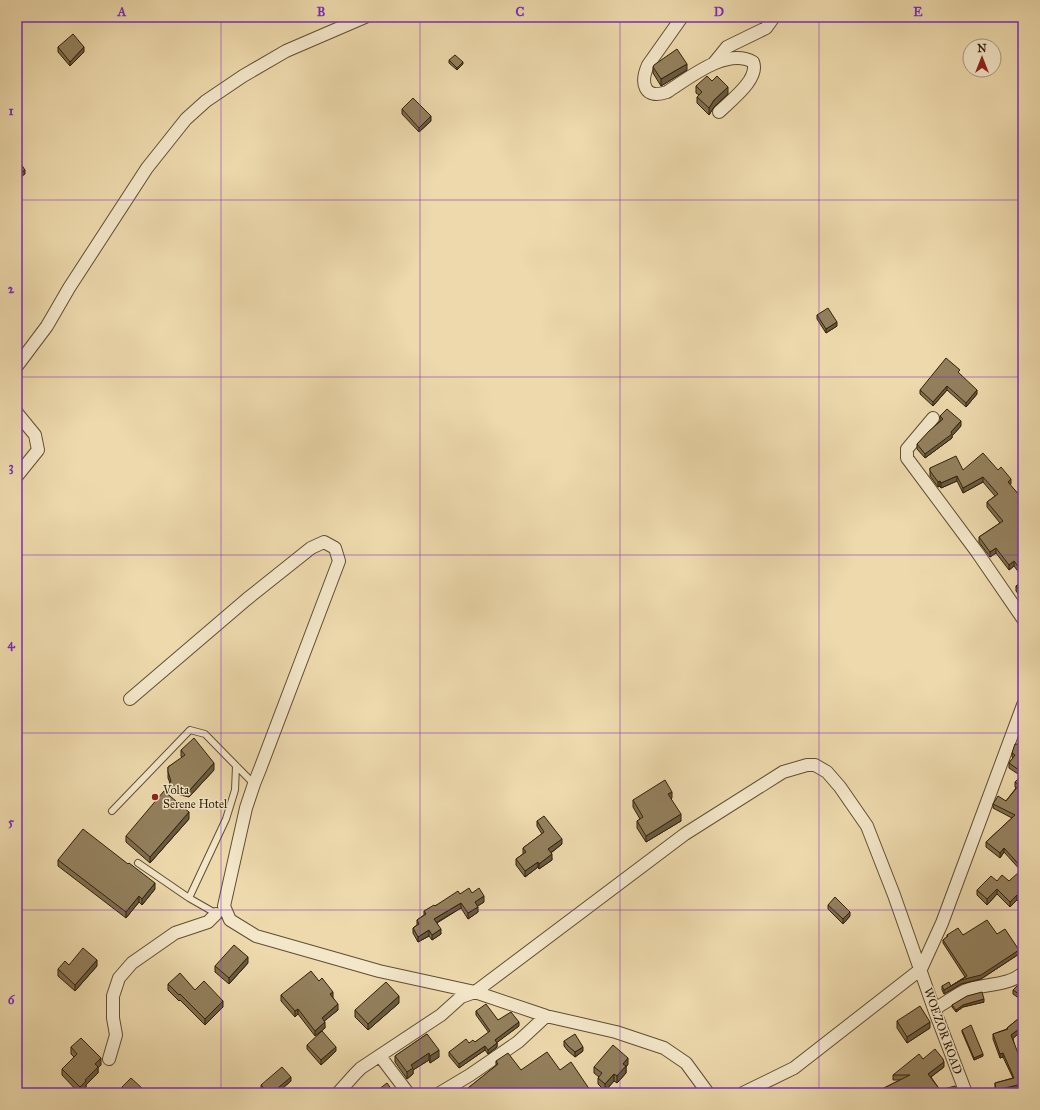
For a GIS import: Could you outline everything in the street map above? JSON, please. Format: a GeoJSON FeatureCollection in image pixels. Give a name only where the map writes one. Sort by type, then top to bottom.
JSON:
{"type":"FeatureCollection","features":[{"type":"Feature","properties":{"kind":"street"},"geometry":{"type":"LineString","coordinates":[[17,366],[47,326],[73,282],[147,168],[186,120],[206,101],[242,76],[286,51],[365,17]]}},
{"type":"Feature","properties":{"kind":"street"},"geometry":{"type":"LineString","coordinates":[[682,17],[648,65],[644,74],[644,87],[647,91],[659,95],[667,92],[714,63],[727,59],[745,59],[753,62],[753,75],[745,86],[719,112]]}},
{"type":"Feature","properties":{"kind":"street"},"geometry":{"type":"LineString","coordinates":[[714,63],[727,47],[766,28],[774,17]]}},
{"type":"Feature","properties":{"kind":"street"},"geometry":{"type":"LineString","coordinates":[[17,413],[34,435],[38,450],[17,476]]}},
{"type":"Feature","properties":{"kind":"street"},"geometry":{"type":"LineString","coordinates":[[933,418],[907,449],[907,458],[978,552],[1023,619]]}},
{"type":"Feature","properties":{"kind":"street"},"geometry":{"type":"LineString","coordinates":[[109,1059],[116,1035],[113,1018],[114,996],[120,978],[132,963],[175,933],[208,922],[222,913],[246,808],[339,561],[335,548],[324,542],[311,548],[247,599],[130,699]]}},
{"type":"Feature","properties":{"kind":"street"},"geometry":{"type":"LineString","coordinates":[[743,1093],[794,1068],[921,969],[942,924],[1018,736],[1023,705]]}},
{"type":"Feature","properties":{"kind":"street","name":"WOEZOR ROAD"},"geometry":{"type":"LineString","coordinates":[[338,1093],[355,1074],[441,1015],[461,997],[475,992],[685,834],[782,772],[807,765],[815,765],[827,772],[840,786],[867,826],[966,1093]]}},
{"type":"Feature","properties":{"kind":"street"},"geometry":{"type":"LineString","coordinates":[[222,913],[230,920],[256,936],[379,971],[475,992],[546,1016],[616,1032],[664,1048],[686,1063],[708,1093]]}},
{"type":"Feature","properties":{"kind":"street"},"geometry":{"type":"LineString","coordinates":[[934,1010],[964,991],[1000,984],[1017,978],[1023,973]]}},
{"type":"Feature","properties":{"kind":"street"},"geometry":{"type":"LineString","coordinates":[[440,1093],[470,1075],[518,1042],[546,1016]]}},
{"type":"Feature","properties":{"kind":"street"},"geometry":{"type":"LineString","coordinates":[[380,1056],[408,1093]]}},
{"type":"Feature","properties":{"kind":"lane"},"geometry":{"type":"LineString","coordinates":[[112,811],[190,730],[205,734],[254,784]]}},
{"type":"Feature","properties":{"kind":"lane"},"geometry":{"type":"LineString","coordinates":[[189,898],[226,819],[235,790],[236,766]]}},
{"type":"Feature","properties":{"kind":"lane"},"geometry":{"type":"LineString","coordinates":[[138,863],[189,898],[222,913]]}},
{"type":"Feature","properties":{"kind":"building"},"geometry":{"type":"Polygon","coordinates":[[[73,34],[84,47],[70,62],[58,47],[73,34]]]}},
{"type":"Feature","properties":{"kind":"building"},"geometry":{"type":"Polygon","coordinates":[[[677,49],[687,64],[661,79],[653,67],[654,65],[677,49]]]}},
{"type":"Feature","properties":{"kind":"building"},"geometry":{"type":"Polygon","coordinates":[[[455,55],[463,62],[457,68],[449,60],[455,55]]]}},
{"type":"Feature","properties":{"kind":"building"},"geometry":{"type":"Polygon","coordinates":[[[707,76],[712,81],[717,76],[728,87],[714,100],[709,108],[697,97],[702,92],[696,86],[707,76]]]}},
{"type":"Feature","properties":{"kind":"building"},"geometry":{"type":"Polygon","coordinates":[[[413,98],[431,116],[419,128],[402,109],[413,98]]]}},
{"type":"Feature","properties":{"kind":"building"},"geometry":{"type":"Polygon","coordinates":[[[19,161],[25,170],[17,175],[17,162],[19,161]]]}},
{"type":"Feature","properties":{"kind":"building"},"geometry":{"type":"Polygon","coordinates":[[[828,308],[837,322],[826,329],[817,315],[828,308]]]}},
{"type":"Feature","properties":{"kind":"building"},"geometry":{"type":"Polygon","coordinates":[[[946,358],[960,370],[958,372],[977,390],[966,403],[947,386],[933,402],[920,390],[946,358]]]}},
{"type":"Feature","properties":{"kind":"building"},"geometry":{"type":"Polygon","coordinates":[[[947,409],[961,421],[951,432],[952,434],[925,454],[917,444],[943,419],[940,416],[947,409]]]}},
{"type":"Feature","properties":{"kind":"building"},"geometry":{"type":"Polygon","coordinates":[[[983,453],[998,470],[1001,467],[1011,479],[1008,482],[1020,496],[1023,494],[1023,573],[1014,561],[1009,565],[996,548],[990,552],[979,537],[1003,521],[987,502],[998,494],[983,477],[963,488],[957,476],[941,483],[940,481],[938,482],[930,471],[930,468],[956,456],[963,470],[983,453]]]}},
{"type":"Feature","properties":{"kind":"building"},"geometry":{"type":"Polygon","coordinates":[[[1023,580],[1023,595],[1016,586],[1023,580]]]}},
{"type":"Feature","properties":{"kind":"building"},"geometry":{"type":"Polygon","coordinates":[[[194,738],[214,763],[189,791],[168,786],[171,781],[168,767],[185,755],[181,750],[194,738]]]}},
{"type":"Feature","properties":{"kind":"building"},"geometry":{"type":"Polygon","coordinates":[[[1015,744],[1022,747],[1023,744],[1023,773],[1009,763],[1015,755],[1012,753],[1015,744]]]}},
{"type":"Feature","properties":{"kind":"building"},"geometry":{"type":"Polygon","coordinates":[[[1023,774],[1022,868],[1004,848],[1000,853],[986,842],[1015,815],[993,804],[998,796],[1006,801],[1019,785],[1015,782],[1023,774]]]}},
{"type":"Feature","properties":{"kind":"building"},"geometry":{"type":"Polygon","coordinates":[[[665,780],[672,792],[668,794],[681,814],[646,836],[637,821],[643,817],[633,800],[665,780]]]}},
{"type":"Feature","properties":{"kind":"building"},"geometry":{"type":"Polygon","coordinates":[[[164,791],[189,812],[150,857],[126,836],[164,791]]]}},
{"type":"Feature","properties":{"kind":"building"},"geometry":{"type":"Polygon","coordinates":[[[544,816],[562,839],[548,849],[552,854],[539,864],[538,862],[525,871],[516,859],[526,852],[523,848],[544,832],[537,821],[544,816]]]}},
{"type":"Feature","properties":{"kind":"building"},"geometry":{"type":"Polygon","coordinates":[[[83,829],[155,883],[142,899],[139,896],[126,912],[58,860],[83,829]]]}},
{"type":"Feature","properties":{"kind":"building"},"geometry":{"type":"Polygon","coordinates":[[[1019,872],[1023,876],[1023,901],[1017,895],[1010,902],[997,889],[987,899],[977,890],[991,876],[997,881],[1002,875],[1009,881],[1019,872]]]}},
{"type":"Feature","properties":{"kind":"building"},"geometry":{"type":"Polygon","coordinates":[[[469,888],[472,893],[479,888],[484,896],[475,902],[478,907],[468,913],[461,903],[434,919],[441,929],[432,935],[429,930],[418,937],[413,928],[419,924],[417,920],[426,914],[424,911],[434,905],[435,906],[458,891],[460,894],[469,888]]]}},
{"type":"Feature","properties":{"kind":"building"},"geometry":{"type":"Polygon","coordinates":[[[835,897],[850,912],[843,919],[828,905],[835,897]]]}},
{"type":"Feature","properties":{"kind":"building"},"geometry":{"type":"Polygon","coordinates":[[[987,920],[997,934],[1005,929],[1019,950],[981,975],[961,980],[954,984],[967,976],[943,940],[948,936],[947,935],[958,928],[963,935],[987,920]]]}},
{"type":"Feature","properties":{"kind":"building"},"geometry":{"type":"Polygon","coordinates":[[[234,945],[248,957],[229,978],[215,966],[234,945]]]}},
{"type":"Feature","properties":{"kind":"building"},"geometry":{"type":"Polygon","coordinates":[[[83,948],[97,960],[75,985],[58,969],[65,961],[69,965],[83,948]]]}},
{"type":"Feature","properties":{"kind":"building"},"geometry":{"type":"Polygon","coordinates":[[[311,971],[319,981],[322,978],[333,992],[330,994],[338,1004],[322,1018],[325,1022],[315,1031],[298,1009],[295,1011],[281,995],[311,971]]]}},
{"type":"Feature","properties":{"kind":"building"},"geometry":{"type":"Polygon","coordinates":[[[180,973],[195,990],[204,981],[223,1001],[205,1019],[168,984],[180,973]]]}},
{"type":"Feature","properties":{"kind":"building"},"geometry":{"type":"Polygon","coordinates":[[[1023,980],[1023,997],[1013,990],[1023,980]]]}},
{"type":"Feature","properties":{"kind":"building"},"geometry":{"type":"Polygon","coordinates":[[[386,982],[399,996],[368,1024],[355,1010],[386,982]]]}},
{"type":"Feature","properties":{"kind":"building"},"geometry":{"type":"Polygon","coordinates":[[[949,982],[951,986],[944,990],[942,986],[949,982]]]}},
{"type":"Feature","properties":{"kind":"building"},"geometry":{"type":"Polygon","coordinates":[[[982,992],[984,999],[963,1005],[956,1010],[952,1005],[967,996],[982,992]]]}},
{"type":"Feature","properties":{"kind":"building"},"geometry":{"type":"Polygon","coordinates":[[[486,1004],[498,1020],[511,1012],[519,1022],[495,1040],[497,1043],[488,1050],[485,1046],[459,1064],[449,1052],[466,1039],[469,1043],[473,1040],[475,1042],[490,1031],[476,1011],[486,1004]]]}},
{"type":"Feature","properties":{"kind":"building"},"geometry":{"type":"Polygon","coordinates":[[[920,1006],[930,1022],[907,1037],[897,1021],[920,1006]]]}},
{"type":"Feature","properties":{"kind":"building"},"geometry":{"type":"Polygon","coordinates":[[[1023,1015],[1023,1026],[1011,1035],[1018,1053],[1023,1050],[1023,1093],[1021,1093],[1018,1085],[996,1090],[995,1083],[1014,1078],[1003,1053],[1000,1054],[993,1034],[1008,1029],[1007,1028],[1023,1015]]]}},
{"type":"Feature","properties":{"kind":"building"},"geometry":{"type":"Polygon","coordinates":[[[971,1025],[983,1054],[974,1058],[962,1030],[971,1025]]]}},
{"type":"Feature","properties":{"kind":"building"},"geometry":{"type":"Polygon","coordinates":[[[322,1031],[336,1047],[321,1060],[307,1045],[322,1031]]]}},
{"type":"Feature","properties":{"kind":"building"},"geometry":{"type":"Polygon","coordinates":[[[427,1034],[439,1050],[430,1056],[429,1053],[411,1065],[413,1068],[407,1072],[395,1056],[427,1034]]]}},
{"type":"Feature","properties":{"kind":"building"},"geometry":{"type":"Polygon","coordinates":[[[575,1034],[583,1047],[575,1052],[564,1041],[575,1034]]]}},
{"type":"Feature","properties":{"kind":"building"},"geometry":{"type":"Polygon","coordinates":[[[81,1038],[101,1058],[95,1064],[98,1067],[80,1087],[62,1069],[77,1054],[71,1047],[81,1038]]]}},
{"type":"Feature","properties":{"kind":"building"},"geometry":{"type":"Polygon","coordinates":[[[613,1045],[628,1058],[623,1064],[626,1066],[617,1076],[614,1074],[605,1084],[598,1078],[602,1073],[594,1067],[613,1045]]]}},
{"type":"Feature","properties":{"kind":"building"},"geometry":{"type":"Polygon","coordinates":[[[935,1049],[944,1062],[928,1074],[940,1090],[955,1086],[957,1093],[879,1093],[878,1091],[910,1075],[893,1075],[919,1054],[923,1059],[935,1049]]]}},
{"type":"Feature","properties":{"kind":"building"},"geometry":{"type":"Polygon","coordinates":[[[547,1052],[560,1070],[571,1062],[592,1093],[472,1093],[468,1088],[498,1064],[496,1061],[508,1053],[521,1070],[547,1052]]]}},
{"type":"Feature","properties":{"kind":"building"},"geometry":{"type":"Polygon","coordinates":[[[282,1067],[291,1077],[272,1093],[269,1093],[261,1085],[282,1067]]]}},
{"type":"Feature","properties":{"kind":"building"},"geometry":{"type":"Polygon","coordinates":[[[131,1078],[144,1090],[141,1093],[128,1093],[122,1087],[131,1078]]]}},
{"type":"Feature","properties":{"kind":"building"},"geometry":{"type":"Polygon","coordinates":[[[387,1083],[394,1093],[374,1093],[387,1083]]]}},
{"type":"Feature","properties":{"kind":"building"},"geometry":{"type":"Polygon","coordinates":[[[849,1089],[852,1093],[843,1093],[849,1089]]]}},
{"type":"Feature","properties":{"kind":"place","name":"Volta Serene Hotel"},"geometry":{"type":"Point","coordinates":[155,797]}}]}
